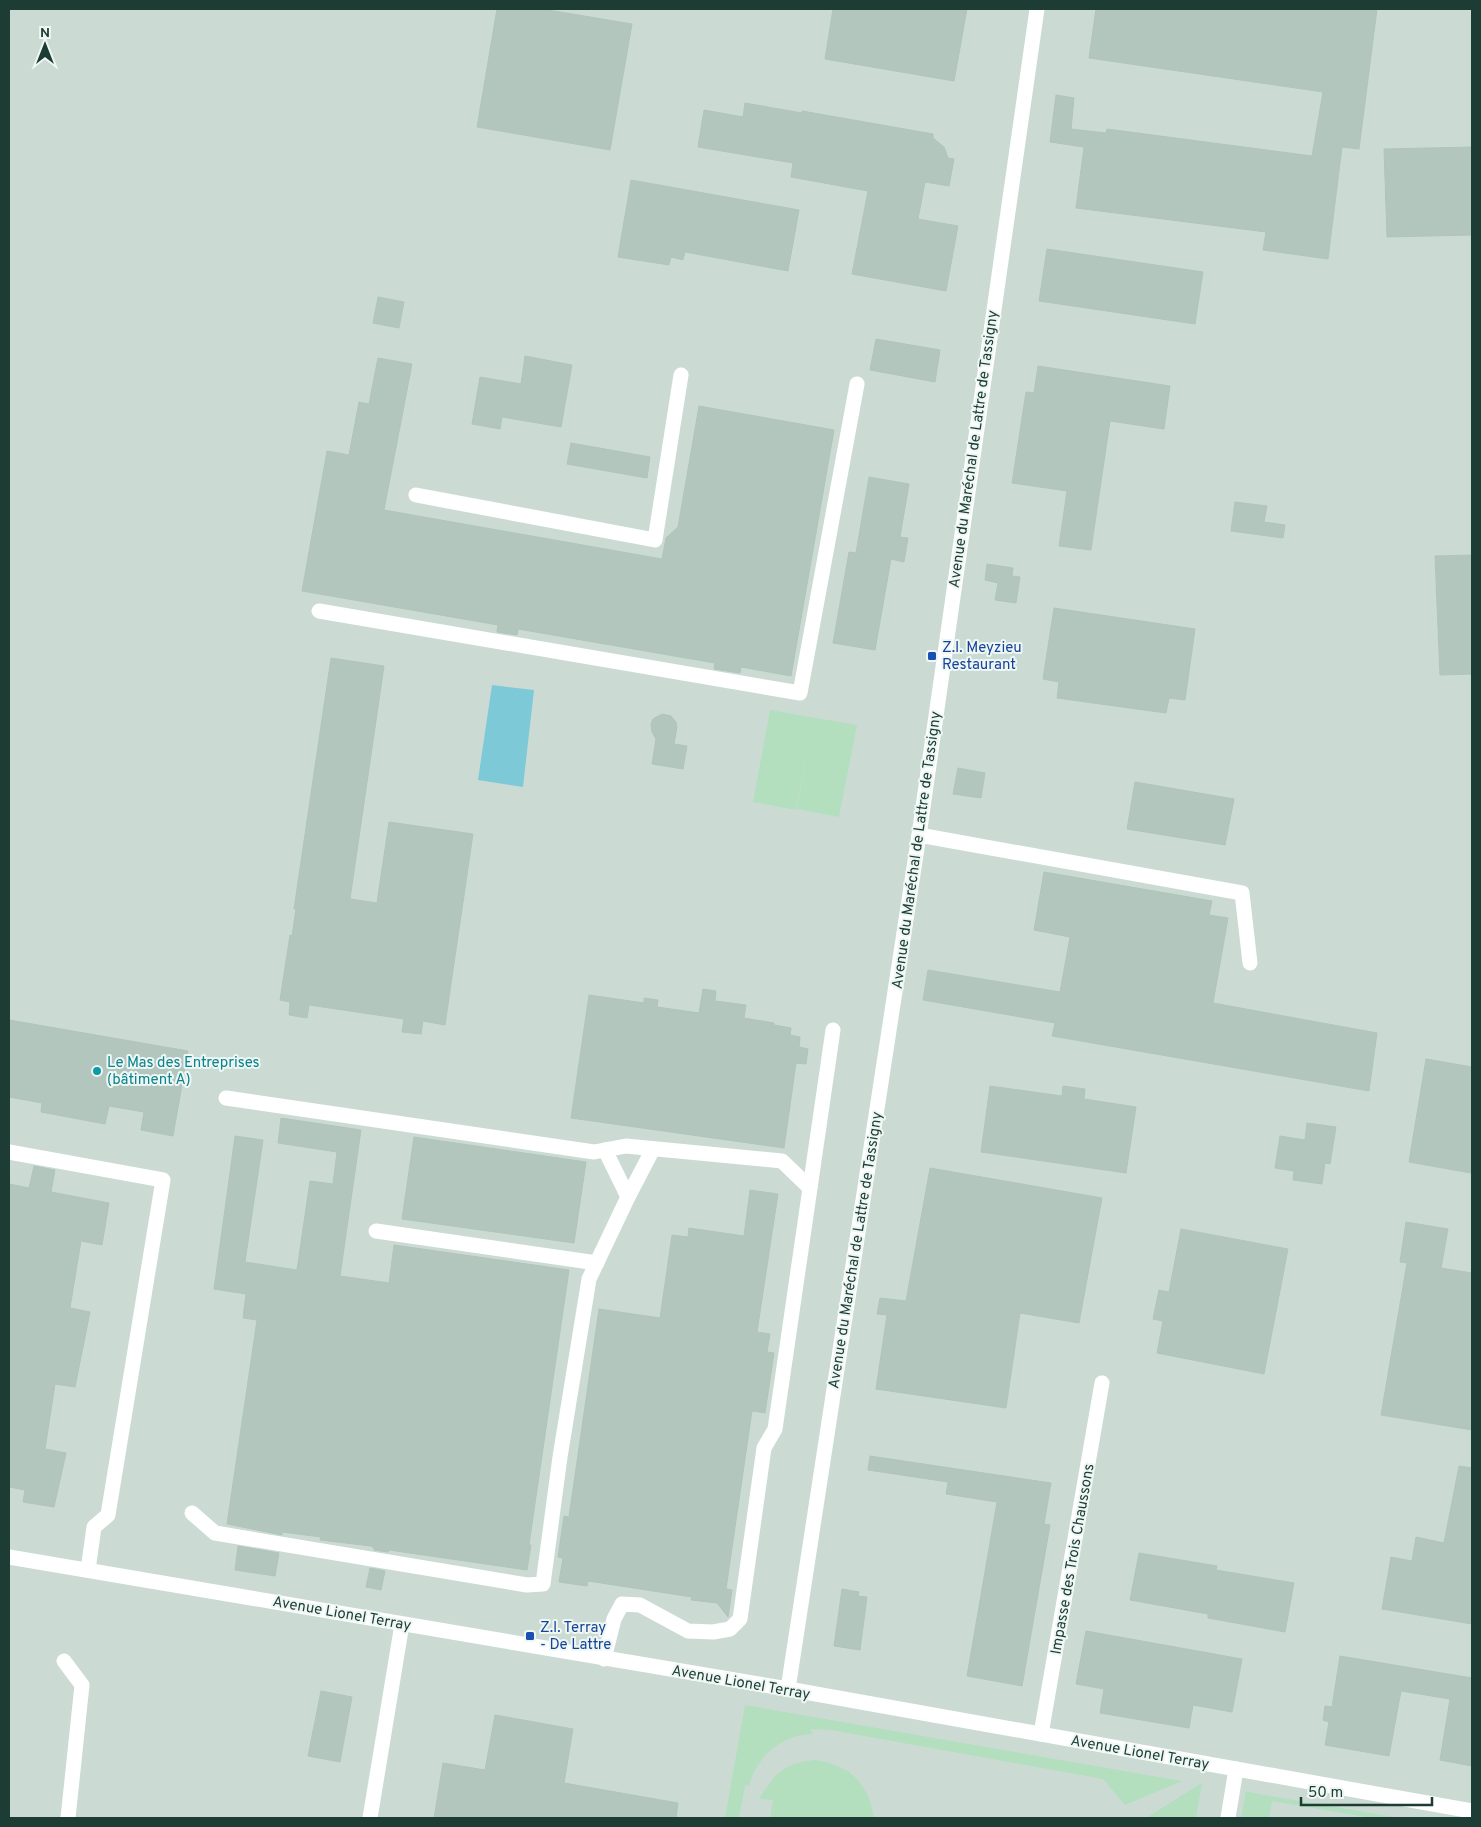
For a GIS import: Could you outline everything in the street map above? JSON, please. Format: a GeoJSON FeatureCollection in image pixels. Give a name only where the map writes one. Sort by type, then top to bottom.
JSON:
{"type":"FeatureCollection","features":[{"type":"Feature","properties":{"kind":"street","name":"Avenue du Maréchal de Lattre de Tassigny"},"geometry":{"type":"LineString","coordinates":[[788,1689],[919,835],[1037,9]]}},
{"type":"Feature","properties":{"kind":"street"},"geometry":{"type":"LineString","coordinates":[[416,495],[656,540],[681,374]]}},
{"type":"Feature","properties":{"kind":"street"},"geometry":{"type":"LineString","coordinates":[[319,611],[800,693],[857,384]]}},
{"type":"Feature","properties":{"kind":"street"},"geometry":{"type":"LineString","coordinates":[[919,835],[1242,893],[1250,963]]}},
{"type":"Feature","properties":{"kind":"street"},"geometry":{"type":"LineString","coordinates":[[604,1659],[614,1619],[622,1604],[640,1605],[688,1631],[713,1632],[730,1629],[740,1619],[764,1448],[775,1429],[833,1030]]}},
{"type":"Feature","properties":{"kind":"street"},"geometry":{"type":"LineString","coordinates":[[226,1098],[594,1152],[626,1146],[782,1161],[810,1188]]}},
{"type":"Feature","properties":{"kind":"street"},"geometry":{"type":"LineString","coordinates":[[192,1513],[215,1533],[526,1585],[543,1584],[560,1457],[590,1280],[628,1197],[653,1149]]}},
{"type":"Feature","properties":{"kind":"street"},"geometry":{"type":"LineString","coordinates":[[604,1150],[628,1197]]}},
{"type":"Feature","properties":{"kind":"street"},"geometry":{"type":"LineString","coordinates":[[9,1152],[163,1180],[108,1515],[94,1527],[88,1570]]}},
{"type":"Feature","properties":{"kind":"street"},"geometry":{"type":"LineString","coordinates":[[376,1230],[597,1263]]}},
{"type":"Feature","properties":{"kind":"street","name":"Impasse des Trois Chaussons"},"geometry":{"type":"LineString","coordinates":[[1041,1734],[1102,1383]]}},
{"type":"Feature","properties":{"kind":"street","name":"Avenue Lionel Terray"},"geometry":{"type":"LineString","coordinates":[[9,1557],[788,1689],[1472,1811]]}},
{"type":"Feature","properties":{"kind":"street"},"geometry":{"type":"LineString","coordinates":[[370,1818],[402,1624]]}},
{"type":"Feature","properties":{"kind":"street"},"geometry":{"type":"LineString","coordinates":[[64,1661],[82,1685],[68,1818]]}},
{"type":"Feature","properties":{"kind":"street"},"geometry":{"type":"LineString","coordinates":[[1228,1818],[1236,1769]]}},
{"type":"Feature","properties":{"kind":"shaded area"},"geometry":{"type":"Polygon","coordinates":[[[9,9],[1472,9],[1472,1818],[9,1818],[9,9]]]}},
{"type":"Feature","properties":{"kind":"green space"},"geometry":{"type":"Polygon","coordinates":[[[770,710],[857,725],[839,817],[797,809],[807,751],[796,810],[753,802],[770,710]]]}},
{"type":"Feature","properties":{"kind":"green space"},"geometry":{"type":"Polygon","coordinates":[[[745,1705],[1182,1781],[1125,1805],[1103,1779],[831,1730],[810,1729],[813,1734],[791,1738],[772,1749],[764,1757],[758,1765],[749,1786],[745,1785],[739,1818],[725,1818],[745,1705]]]}},
{"type":"Feature","properties":{"kind":"green space"},"geometry":{"type":"Polygon","coordinates":[[[815,1760],[839,1767],[848,1771],[856,1778],[867,1795],[874,1818],[770,1818],[773,1800],[759,1799],[775,1776],[787,1767],[815,1760]]]}},
{"type":"Feature","properties":{"kind":"green space"},"geometry":{"type":"Polygon","coordinates":[[[1202,1784],[1196,1818],[1146,1818],[1202,1784]]]}},
{"type":"Feature","properties":{"kind":"green space"},"geometry":{"type":"Polygon","coordinates":[[[1246,1791],[1401,1818],[1372,1818],[1272,1801],[1269,1818],[1241,1818],[1246,1791]]]}},
{"type":"Feature","properties":{"kind":"water"},"geometry":{"type":"Polygon","coordinates":[[[492,685],[534,690],[523,787],[478,780],[492,685]]]}},
{"type":"Feature","properties":{"kind":"building"},"geometry":{"type":"Polygon","coordinates":[[[497,9],[542,9],[632,24],[610,150],[477,127],[497,9]]]}},
{"type":"Feature","properties":{"kind":"building"},"geometry":{"type":"Polygon","coordinates":[[[833,9],[967,9],[954,81],[825,59],[833,9]]]}},
{"type":"Feature","properties":{"kind":"building"},"geometry":{"type":"Polygon","coordinates":[[[1096,9],[1377,9],[1359,149],[1342,147],[1328,259],[1263,250],[1266,232],[1076,208],[1084,147],[1050,142],[1056,95],[1074,98],[1071,129],[1106,133],[1107,129],[1312,156],[1323,92],[1089,58],[1096,9]]]}},
{"type":"Feature","properties":{"kind":"building"},"geometry":{"type":"Polygon","coordinates":[[[745,103],[933,134],[933,138],[944,147],[948,158],[954,159],[949,186],[925,182],[918,219],[958,226],[946,291],[852,274],[868,191],[791,177],[793,163],[698,147],[704,110],[743,117],[745,103]]]}},
{"type":"Feature","properties":{"kind":"building"},"geometry":{"type":"Polygon","coordinates":[[[1472,147],[1472,235],[1387,237],[1384,149],[1472,147]]]}},
{"type":"Feature","properties":{"kind":"building"},"geometry":{"type":"Polygon","coordinates":[[[631,180],[799,210],[788,271],[685,252],[683,260],[671,257],[669,265],[618,257],[631,180]]]}},
{"type":"Feature","properties":{"kind":"building"},"geometry":{"type":"Polygon","coordinates":[[[1047,249],[1203,272],[1195,324],[1039,301],[1047,249]]]}},
{"type":"Feature","properties":{"kind":"building"},"geometry":{"type":"Polygon","coordinates":[[[378,297],[404,302],[399,328],[373,323],[378,297]]]}},
{"type":"Feature","properties":{"kind":"building"},"geometry":{"type":"Polygon","coordinates":[[[876,339],[940,350],[935,382],[870,370],[876,339]]]}},
{"type":"Feature","properties":{"kind":"building"},"geometry":{"type":"Polygon","coordinates":[[[525,356],[572,365],[561,427],[502,417],[500,429],[472,424],[480,377],[521,384],[525,356]]]}},
{"type":"Feature","properties":{"kind":"building"},"geometry":{"type":"Polygon","coordinates":[[[378,358],[412,364],[384,510],[662,559],[666,538],[678,527],[699,406],[834,430],[791,676],[741,667],[740,673],[714,669],[715,663],[518,629],[517,635],[497,632],[498,625],[302,591],[327,451],[349,455],[359,402],[369,404],[378,358]]]}},
{"type":"Feature","properties":{"kind":"building"},"geometry":{"type":"Polygon","coordinates":[[[1038,366],[1170,386],[1164,429],[1110,421],[1091,550],[1059,546],[1067,491],[1012,483],[1026,392],[1034,393],[1038,366]]]}},
{"type":"Feature","properties":{"kind":"building"},"geometry":{"type":"Polygon","coordinates":[[[571,443],[650,457],[647,478],[567,464],[571,443]]]}},
{"type":"Feature","properties":{"kind":"building"},"geometry":{"type":"Polygon","coordinates":[[[869,477],[909,484],[900,537],[908,538],[904,562],[891,559],[875,650],[833,643],[849,552],[856,553],[869,477]]]}},
{"type":"Feature","properties":{"kind":"building"},"geometry":{"type":"Polygon","coordinates":[[[1235,502],[1267,506],[1264,522],[1285,525],[1283,538],[1231,531],[1235,502]]]}},
{"type":"Feature","properties":{"kind":"building"},"geometry":{"type":"Polygon","coordinates":[[[1472,555],[1472,674],[1440,675],[1435,556],[1472,555]]]}},
{"type":"Feature","properties":{"kind":"building"},"geometry":{"type":"Polygon","coordinates":[[[987,564],[1013,568],[1012,576],[1020,577],[1016,603],[995,600],[998,583],[985,580],[987,564]]]}},
{"type":"Feature","properties":{"kind":"building"},"geometry":{"type":"Polygon","coordinates":[[[1054,608],[1195,629],[1185,700],[1169,698],[1166,713],[1057,698],[1059,682],[1043,679],[1054,608]]]}},
{"type":"Feature","properties":{"kind":"building"},"geometry":{"type":"Polygon","coordinates":[[[331,658],[384,666],[350,899],[377,903],[389,822],[473,834],[445,1025],[423,1021],[421,1034],[402,1032],[404,1019],[309,1005],[307,1018],[289,1015],[290,1002],[280,1000],[290,935],[292,936],[296,909],[294,909],[331,658]]]}},
{"type":"Feature","properties":{"kind":"building"},"geometry":{"type":"Polygon","coordinates":[[[662,714],[671,716],[676,722],[674,744],[687,746],[683,769],[652,764],[656,739],[652,732],[651,724],[653,719],[662,714]]]}},
{"type":"Feature","properties":{"kind":"building"},"geometry":{"type":"Polygon","coordinates":[[[958,768],[985,773],[981,798],[953,794],[958,768]]]}},
{"type":"Feature","properties":{"kind":"building"},"geometry":{"type":"Polygon","coordinates":[[[1135,782],[1234,799],[1225,845],[1127,829],[1135,782]]]}},
{"type":"Feature","properties":{"kind":"building"},"geometry":{"type":"Polygon","coordinates":[[[1044,872],[1212,901],[1209,915],[1228,918],[1213,1003],[1377,1033],[1369,1091],[1052,1036],[1055,1023],[923,1000],[928,970],[1060,992],[1070,937],[1034,930],[1044,872]]]}},
{"type":"Feature","properties":{"kind":"building"},"geometry":{"type":"Polygon","coordinates":[[[703,989],[716,991],[715,1001],[746,1005],[744,1018],[791,1028],[790,1035],[800,1037],[799,1047],[808,1049],[806,1064],[796,1063],[784,1148],[571,1118],[589,995],[644,1003],[644,998],[658,1000],[657,1007],[699,1013],[703,989]]]}},
{"type":"Feature","properties":{"kind":"building","name":"Le Mas des Entreprises (bâtiment A)"},"geometry":{"type":"Polygon","coordinates":[[[9,1020],[188,1051],[173,1136],[141,1130],[144,1112],[109,1106],[105,1124],[41,1112],[42,1103],[9,1097],[9,1020]]]}},
{"type":"Feature","properties":{"kind":"building"},"geometry":{"type":"Polygon","coordinates":[[[1426,1059],[1472,1067],[1471,1173],[1409,1162],[1426,1059]]]}},
{"type":"Feature","properties":{"kind":"building"},"geometry":{"type":"Polygon","coordinates":[[[990,1086],[1062,1096],[1063,1086],[1085,1089],[1084,1099],[1136,1107],[1126,1173],[981,1152],[990,1086]]]}},
{"type":"Feature","properties":{"kind":"building"},"geometry":{"type":"Polygon","coordinates":[[[281,1118],[361,1130],[340,1276],[389,1283],[394,1245],[569,1270],[527,1570],[389,1550],[388,1552],[374,1550],[371,1546],[320,1540],[321,1537],[282,1532],[282,1535],[227,1524],[257,1320],[243,1318],[246,1294],[214,1289],[235,1136],[263,1140],[245,1262],[297,1270],[310,1181],[333,1184],[337,1152],[278,1143],[281,1118]]]}},
{"type":"Feature","properties":{"kind":"building"},"geometry":{"type":"Polygon","coordinates":[[[1307,1123],[1336,1127],[1330,1164],[1325,1163],[1322,1184],[1293,1180],[1294,1171],[1275,1168],[1280,1136],[1305,1140],[1307,1123]]]}},
{"type":"Feature","properties":{"kind":"building"},"geometry":{"type":"Polygon","coordinates":[[[414,1137],[586,1162],[574,1243],[402,1219],[414,1137]]]}},
{"type":"Feature","properties":{"kind":"building"},"geometry":{"type":"Polygon","coordinates":[[[34,1166],[55,1170],[51,1192],[109,1203],[102,1245],[81,1241],[70,1308],[90,1312],[75,1387],[55,1384],[45,1449],[66,1453],[54,1507],[23,1502],[25,1490],[9,1487],[9,1184],[29,1188],[34,1166]]]}},
{"type":"Feature","properties":{"kind":"building"},"geometry":{"type":"Polygon","coordinates":[[[930,1168],[1102,1198],[1079,1323],[1020,1313],[1006,1408],[876,1389],[887,1315],[877,1314],[880,1298],[906,1301],[930,1168]]]}},
{"type":"Feature","properties":{"kind":"building"},"geometry":{"type":"Polygon","coordinates":[[[750,1190],[778,1194],[757,1332],[770,1334],[767,1352],[774,1353],[765,1413],[752,1411],[726,1589],[732,1590],[728,1617],[717,1603],[691,1600],[692,1597],[588,1581],[587,1586],[559,1582],[563,1558],[558,1557],[564,1516],[569,1517],[599,1309],[660,1318],[672,1235],[688,1237],[689,1228],[744,1236],[750,1190]]]}},
{"type":"Feature","properties":{"kind":"building"},"geometry":{"type":"Polygon","coordinates":[[[1406,1222],[1448,1229],[1441,1268],[1472,1273],[1472,1430],[1381,1415],[1407,1263],[1400,1262],[1406,1222]]]}},
{"type":"Feature","properties":{"kind":"building"},"geometry":{"type":"Polygon","coordinates":[[[1181,1229],[1288,1249],[1264,1374],[1157,1353],[1163,1321],[1153,1319],[1159,1290],[1169,1292],[1181,1229]]]}},
{"type":"Feature","properties":{"kind":"building"},"geometry":{"type":"Polygon","coordinates":[[[870,1456],[1051,1483],[1044,1524],[1050,1525],[1022,1686],[967,1676],[997,1502],[946,1494],[948,1482],[868,1470],[870,1456]]]}},
{"type":"Feature","properties":{"kind":"building"},"geometry":{"type":"Polygon","coordinates":[[[1459,1466],[1472,1468],[1472,1624],[1382,1609],[1391,1557],[1412,1561],[1416,1537],[1444,1543],[1459,1466]]]}},
{"type":"Feature","properties":{"kind":"building"},"geometry":{"type":"Polygon","coordinates":[[[238,1546],[279,1553],[275,1576],[235,1570],[238,1546]]]}},
{"type":"Feature","properties":{"kind":"building"},"geometry":{"type":"Polygon","coordinates":[[[1139,1553],[1217,1566],[1216,1570],[1294,1583],[1285,1632],[1208,1618],[1208,1614],[1130,1600],[1139,1553]]]}},
{"type":"Feature","properties":{"kind":"building"},"geometry":{"type":"Polygon","coordinates":[[[370,1568],[385,1571],[381,1590],[366,1587],[370,1568]]]}},
{"type":"Feature","properties":{"kind":"building"},"geometry":{"type":"Polygon","coordinates":[[[842,1589],[859,1592],[858,1596],[867,1597],[860,1650],[834,1646],[842,1589]]]}},
{"type":"Feature","properties":{"kind":"building"},"geometry":{"type":"Polygon","coordinates":[[[1086,1631],[1242,1659],[1232,1712],[1193,1705],[1189,1728],[1100,1713],[1104,1689],[1076,1684],[1086,1631]]]}},
{"type":"Feature","properties":{"kind":"building"},"geometry":{"type":"Polygon","coordinates":[[[1340,1656],[1472,1678],[1472,1766],[1440,1760],[1450,1699],[1401,1691],[1389,1756],[1325,1745],[1329,1722],[1323,1720],[1325,1706],[1332,1707],[1340,1656]]]}},
{"type":"Feature","properties":{"kind":"building"},"geometry":{"type":"Polygon","coordinates":[[[321,1691],[352,1697],[340,1762],[308,1756],[321,1691]]]}},
{"type":"Feature","properties":{"kind":"building"},"geometry":{"type":"Polygon","coordinates":[[[495,1715],[573,1729],[564,1783],[678,1803],[676,1818],[434,1818],[443,1763],[485,1770],[495,1715]]]}},
{"type":"Feature","properties":{"kind":"place","name":"Z.I. Meyzieu Restaurant"},"geometry":{"type":"Point","coordinates":[932,656]}},
{"type":"Feature","properties":{"kind":"place","name":"Le Mas des Entreprises (bâtiment A)"},"geometry":{"type":"Point","coordinates":[97,1071]}},
{"type":"Feature","properties":{"kind":"place","name":"Z.I. Terray - De Lattre"},"geometry":{"type":"Point","coordinates":[530,1636]}}]}
